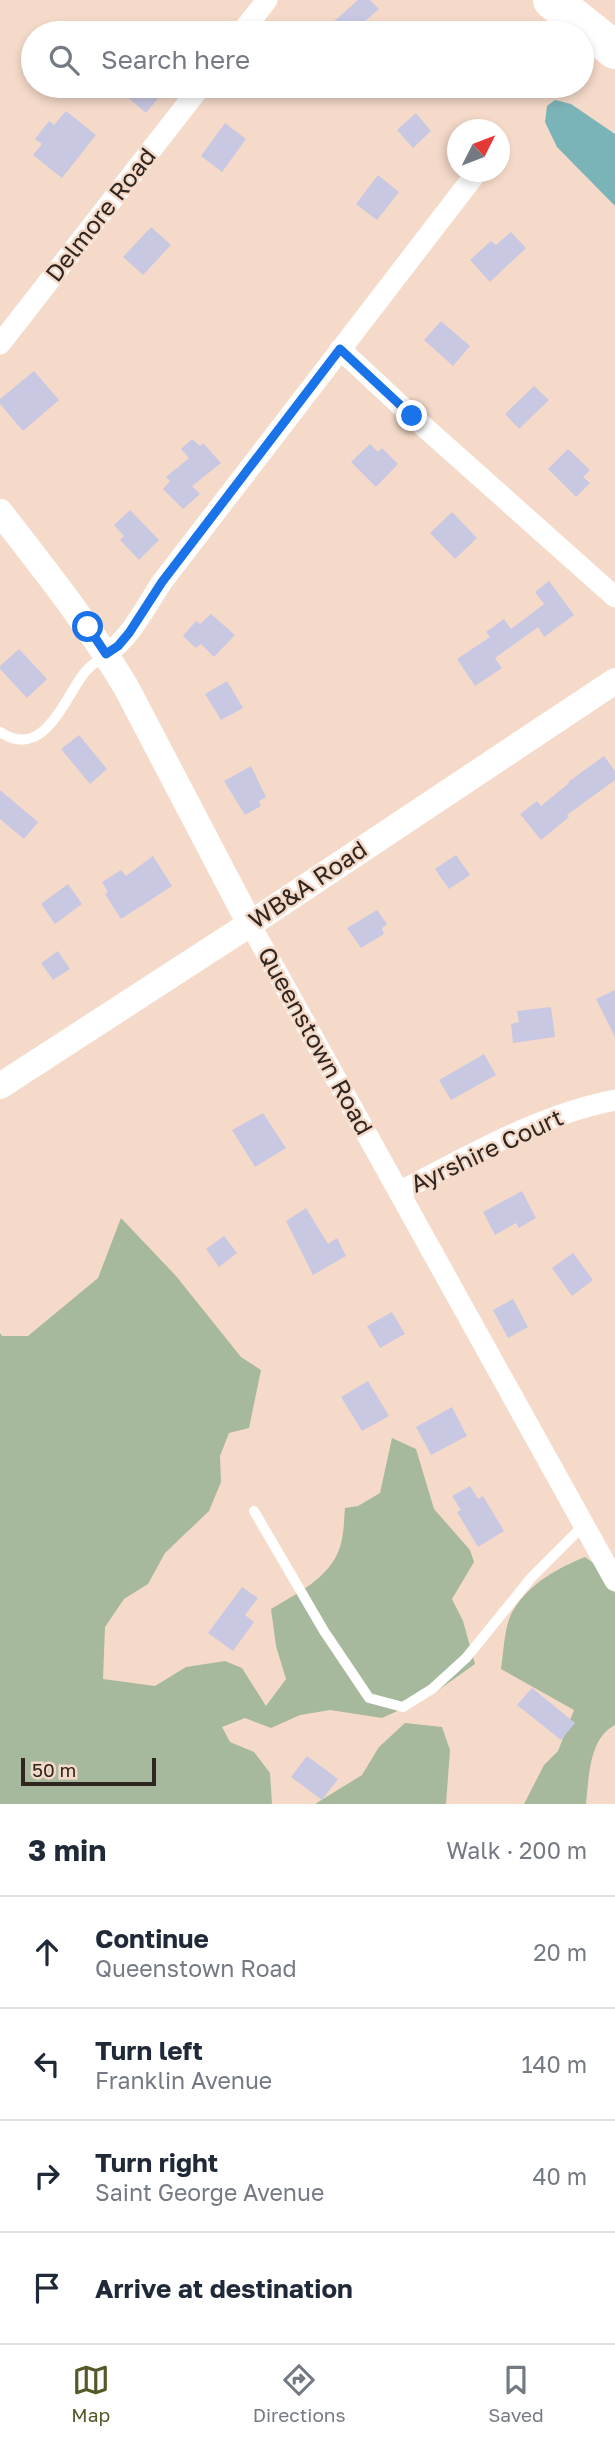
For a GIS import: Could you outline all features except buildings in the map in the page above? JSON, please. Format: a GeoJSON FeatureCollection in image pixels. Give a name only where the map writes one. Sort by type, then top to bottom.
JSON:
{"type":"FeatureCollection","features":[{"type":"Feature","properties":{"kind":"highway"},"geometry":{"type":"LineString","coordinates":[[552,0],[578,21]]}},
{"type":"Feature","properties":{"kind":"highway"},"geometry":{"type":"LineString","coordinates":[[594,33],[615,50]]}},
{"type":"Feature","properties":{"kind":"street"},"geometry":{"type":"LineString","coordinates":[[250,21],[267,0]]}},
{"type":"Feature","properties":{"kind":"street","name":"Delmore Road"},"geometry":{"type":"LineString","coordinates":[[0,344],[192,98]]}},
{"type":"Feature","properties":{"kind":"street"},"geometry":{"type":"LineString","coordinates":[[106,654],[118,646],[129,633],[162,582],[469,182]]}},
{"type":"Feature","properties":{"kind":"street"},"geometry":{"type":"LineString","coordinates":[[340,349],[615,597]]}},
{"type":"Feature","properties":{"kind":"street","name":"Queenstown Road"},"geometry":{"type":"LineString","coordinates":[[0,512],[69,600],[126,687],[250,924],[615,1581]]}},
{"type":"Feature","properties":{"kind":"street","name":"WB&A Road"},"geometry":{"type":"LineString","coordinates":[[0,1086],[250,924],[615,681]]}},
{"type":"Feature","properties":{"kind":"street","name":"Ayrshire Court"},"geometry":{"type":"LineString","coordinates":[[399,1192],[501,1139],[541,1122],[597,1103],[615,1100]]}},
{"type":"Feature","properties":{"kind":"lane"},"geometry":{"type":"LineString","coordinates":[[0,732],[19,740],[33,738],[44,731],[87,670],[106,654]]}},
{"type":"Feature","properties":{"kind":"lane"},"geometry":{"type":"LineString","coordinates":[[254,1511],[324,1631],[369,1698],[403,1707],[432,1689],[466,1658],[531,1578],[584,1525]]}},
{"type":"Feature","properties":{"kind":"green space"},"geometry":{"type":"Polygon","coordinates":[[[121,1218],[176,1276],[241,1357],[261,1370],[249,1428],[229,1433],[220,1456],[221,1482],[209,1511],[165,1553],[148,1584],[124,1599],[105,1627],[103,1679],[155,1686],[186,1667],[225,1661],[242,1668],[266,1706],[286,1679],[276,1646],[271,1609],[311,1584],[329,1568],[341,1542],[345,1508],[358,1506],[380,1493],[392,1438],[416,1449],[434,1509],[470,1550],[474,1562],[452,1599],[463,1621],[475,1664],[430,1696],[382,1718],[330,1710],[300,1715],[271,1728],[245,1718],[222,1727],[230,1742],[254,1752],[270,1773],[272,1804],[0,1804],[0,1333],[2,1336],[28,1336],[98,1278],[121,1218]]]}},
{"type":"Feature","properties":{"kind":"green space"},"geometry":{"type":"Polygon","coordinates":[[[585,1557],[604,1571],[615,1593],[615,1725],[606,1731],[595,1749],[586,1804],[524,1804],[544,1765],[558,1751],[574,1710],[501,1669],[508,1622],[514,1609],[536,1584],[555,1571],[585,1557]]]}},
{"type":"Feature","properties":{"kind":"green space"},"geometry":{"type":"Polygon","coordinates":[[[405,1723],[442,1727],[450,1750],[446,1804],[315,1804],[362,1775],[379,1747],[405,1723]]]}},
{"type":"Feature","properties":{"kind":"water"},"geometry":{"type":"Polygon","coordinates":[[[555,100],[571,104],[615,134],[615,206],[557,147],[545,122],[547,106],[555,100]]]}},
{"type":"Feature","properties":{"kind":"route"},"geometry":{"type":"LineString","coordinates":[[88,627],[106,654],[118,646],[162,582],[340,349],[412,416]]}}]}
